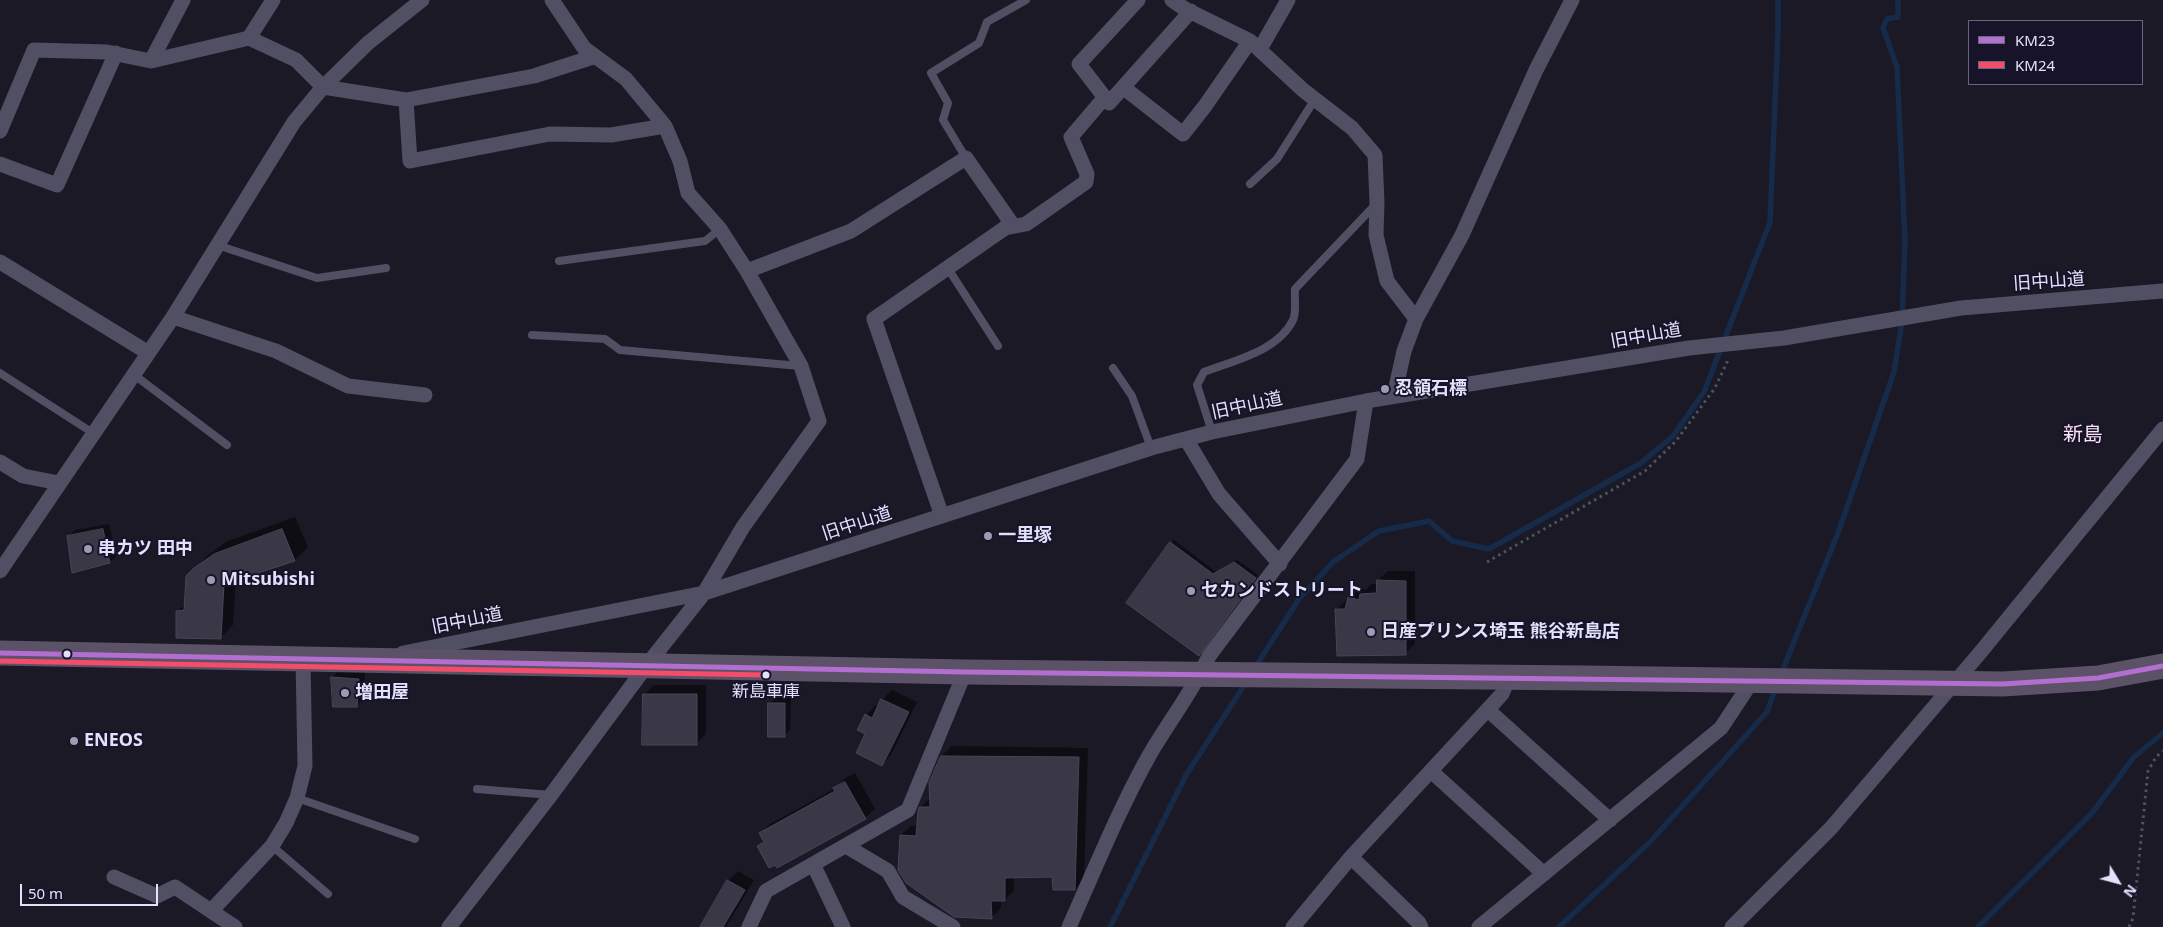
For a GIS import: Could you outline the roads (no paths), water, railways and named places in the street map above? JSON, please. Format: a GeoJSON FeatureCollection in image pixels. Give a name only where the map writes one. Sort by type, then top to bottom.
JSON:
{"type":"FeatureCollection","features":[{"type":"Feature","properties":{"kind":"highway"},"geometry":{"type":"LineString","coordinates":[[0,653],[965,672],[2003,684],[2080,680],[2163,666]]}},
{"type":"Feature","properties":{"kind":"street"},"geometry":{"type":"LineString","coordinates":[[151,61],[183,0]]}},
{"type":"Feature","properties":{"kind":"street"},"geometry":{"type":"LineString","coordinates":[[249,38],[274,0]]}},
{"type":"Feature","properties":{"kind":"street"},"geometry":{"type":"LineString","coordinates":[[0,571],[147,352],[173,317],[294,122],[323,87],[368,43],[422,0]]}},
{"type":"Feature","properties":{"kind":"street"},"geometry":{"type":"LineString","coordinates":[[449,927],[551,796],[647,665],[704,593],[743,527],[818,421],[801,366],[720,229],[688,193],[680,161],[665,126],[626,79],[593,57],[584,48],[552,0]]}},
{"type":"Feature","properties":{"kind":"street"},"geometry":{"type":"LineString","coordinates":[[1138,0],[1079,64],[1110,103],[1191,11]]}},
{"type":"Feature","properties":{"kind":"street"},"geometry":{"type":"LineString","coordinates":[[1172,0],[1255,45],[1315,100],[1352,128],[1374,155],[1377,202],[1376,235],[1387,281],[1416,319]]}},
{"type":"Feature","properties":{"kind":"street"},"geometry":{"type":"LineString","coordinates":[[1124,88],[1183,134],[1255,45],[1288,0]]}},
{"type":"Feature","properties":{"kind":"street"},"geometry":{"type":"LineString","coordinates":[[1394,396],[1404,351],[1416,319],[1462,235],[1536,70],[1572,0]]}},
{"type":"Feature","properties":{"kind":"street"},"geometry":{"type":"LineString","coordinates":[[0,131],[34,50],[116,54],[151,61],[249,38],[296,60],[323,87],[406,100],[534,76],[593,57]]}},
{"type":"Feature","properties":{"kind":"street"},"geometry":{"type":"LineString","coordinates":[[0,164],[57,185],[116,54]]}},
{"type":"Feature","properties":{"kind":"street"},"geometry":{"type":"LineString","coordinates":[[1005,228],[1026,224],[1086,182],[1087,174],[1071,137],[1105,98]]}},
{"type":"Feature","properties":{"kind":"street"},"geometry":{"type":"LineString","coordinates":[[406,100],[410,162],[550,134],[611,136],[665,126]]}},
{"type":"Feature","properties":{"kind":"street"},"geometry":{"type":"LineString","coordinates":[[747,272],[851,231],[966,158],[1010,221],[1005,228],[874,320],[942,516]]}},
{"type":"Feature","properties":{"kind":"street"},"geometry":{"type":"LineString","coordinates":[[0,262],[147,352]]}},
{"type":"Feature","properties":{"kind":"street","name":"旧中山道"},"geometry":{"type":"LineString","coordinates":[[359,661],[704,593],[1151,448],[1212,432],[1394,396],[1710,346],[1784,338],[1961,308],[2163,291]]}},
{"type":"Feature","properties":{"kind":"street"},"geometry":{"type":"LineString","coordinates":[[173,317],[276,351],[348,386],[425,395]]}},
{"type":"Feature","properties":{"kind":"street"},"geometry":{"type":"LineString","coordinates":[[1069,927],[1110,834],[1150,754],[1201,674],[1209,656],[1280,564],[1356,459],[1366,401]]}},
{"type":"Feature","properties":{"kind":"street"},"geometry":{"type":"LineString","coordinates":[[1732,927],[1832,828],[1954,683],[2163,428]]}},
{"type":"Feature","properties":{"kind":"street"},"geometry":{"type":"LineString","coordinates":[[1186,439],[1219,494],[1280,564]]}},
{"type":"Feature","properties":{"kind":"street"},"geometry":{"type":"LineString","coordinates":[[0,462],[23,476],[59,484]]}},
{"type":"Feature","properties":{"kind":"street"},"geometry":{"type":"LineString","coordinates":[[211,910],[272,846],[286,823],[297,798],[305,766],[303,660]]}},
{"type":"Feature","properties":{"kind":"street"},"geometry":{"type":"LineString","coordinates":[[749,927],[766,891],[908,810],[965,672]]}},
{"type":"Feature","properties":{"kind":"street"},"geometry":{"type":"LineString","coordinates":[[1293,927],[1351,857],[1502,694],[1509,677]]}},
{"type":"Feature","properties":{"kind":"street"},"geometry":{"type":"LineString","coordinates":[[1480,927],[1721,728],[1759,681]]}},
{"type":"Feature","properties":{"kind":"street"},"geometry":{"type":"LineString","coordinates":[[1488,710],[1610,820]]}},
{"type":"Feature","properties":{"kind":"street"},"geometry":{"type":"LineString","coordinates":[[1431,771],[1544,874]]}},
{"type":"Feature","properties":{"kind":"street"},"geometry":{"type":"LineString","coordinates":[[846,846],[888,871],[903,897],[953,927]]}},
{"type":"Feature","properties":{"kind":"street"},"geometry":{"type":"LineString","coordinates":[[1351,857],[1421,927]]}},
{"type":"Feature","properties":{"kind":"street"},"geometry":{"type":"LineString","coordinates":[[813,864],[843,927]]}},
{"type":"Feature","properties":{"kind":"street"},"geometry":{"type":"LineString","coordinates":[[114,877],[157,896],[175,887],[235,927]]}},
{"type":"Feature","properties":{"kind":"lane"},"geometry":{"type":"LineString","coordinates":[[966,158],[943,120],[948,102],[931,73],[978,43],[987,22],[1026,0]]}},
{"type":"Feature","properties":{"kind":"lane"},"geometry":{"type":"LineString","coordinates":[[1250,184],[1277,159],[1315,100]]}},
{"type":"Feature","properties":{"kind":"lane"},"geometry":{"type":"LineString","coordinates":[[1212,432],[1197,385],[1204,372],[1248,355],[1279,340],[1294,318],[1295,289],[1377,202]]}},
{"type":"Feature","properties":{"kind":"lane"},"geometry":{"type":"LineString","coordinates":[[559,261],[705,241],[720,229]]}},
{"type":"Feature","properties":{"kind":"lane"},"geometry":{"type":"LineString","coordinates":[[217,246],[318,278],[386,268]]}},
{"type":"Feature","properties":{"kind":"lane"},"geometry":{"type":"LineString","coordinates":[[947,267],[998,346]]}},
{"type":"Feature","properties":{"kind":"lane"},"geometry":{"type":"LineString","coordinates":[[532,336],[605,339],[620,350],[801,366]]}},
{"type":"Feature","properties":{"kind":"lane"},"geometry":{"type":"LineString","coordinates":[[1113,368],[1132,396],[1151,448]]}},
{"type":"Feature","properties":{"kind":"lane"},"geometry":{"type":"LineString","coordinates":[[0,373],[93,433]]}},
{"type":"Feature","properties":{"kind":"lane"},"geometry":{"type":"LineString","coordinates":[[133,374],[227,445]]}},
{"type":"Feature","properties":{"kind":"lane"},"geometry":{"type":"LineString","coordinates":[[477,789],[551,796]]}},
{"type":"Feature","properties":{"kind":"lane"},"geometry":{"type":"LineString","coordinates":[[297,798],[415,839]]}},
{"type":"Feature","properties":{"kind":"lane"},"geometry":{"type":"LineString","coordinates":[[272,846],[328,894]]}},
{"type":"Feature","properties":{"kind":"waterway"},"geometry":{"type":"LineString","coordinates":[[1254,669],[1299,599],[1333,562],[1379,531],[1429,521],[1452,541],[1489,549],[1641,463],[1673,436],[1704,392],[1770,222],[1778,0]]}},
{"type":"Feature","properties":{"kind":"waterway"},"geometry":{"type":"LineString","coordinates":[[1781,674],[1838,533],[1894,372],[1902,322],[1905,241],[1897,67],[1883,28],[1887,19],[1898,17],[1898,0]]}},
{"type":"Feature","properties":{"kind":"waterway"},"geometry":{"type":"LineString","coordinates":[[1110,927],[1186,775],[1247,681]]}},
{"type":"Feature","properties":{"kind":"waterway"},"geometry":{"type":"LineString","coordinates":[[1559,927],[1649,843],[1767,712],[1776,687]]}},
{"type":"Feature","properties":{"kind":"waterway"},"geometry":{"type":"LineString","coordinates":[[1978,927],[2092,813],[2134,757],[2163,733]]}},
{"type":"Feature","properties":{"kind":"place","name":"忍領石標"},"geometry":{"type":"Point","coordinates":[1385,389]}},
{"type":"Feature","properties":{"kind":"place","name":"一里塚"},"geometry":{"type":"Point","coordinates":[988,536]}},
{"type":"Feature","properties":{"kind":"place","name":"串カツ 田中"},"geometry":{"type":"Point","coordinates":[88,549]}},
{"type":"Feature","properties":{"kind":"place","name":"Mitsubishi"},"geometry":{"type":"Point","coordinates":[211,580]}},
{"type":"Feature","properties":{"kind":"place","name":"セカンドストリート"},"geometry":{"type":"Point","coordinates":[1191,591]}},
{"type":"Feature","properties":{"kind":"place","name":"日産プリンス埼玉 熊谷新島店"},"geometry":{"type":"Point","coordinates":[1371,632]}},
{"type":"Feature","properties":{"kind":"place","name":"新島車庫"},"geometry":{"type":"Point","coordinates":[766,675]}},
{"type":"Feature","properties":{"kind":"place","name":"増田屋"},"geometry":{"type":"Point","coordinates":[345,693]}},
{"type":"Feature","properties":{"kind":"place","name":"ENEOS"},"geometry":{"type":"Point","coordinates":[74,741]}},
{"type":"Feature","properties":{"kind":"district","name":"新島"},"geometry":{"type":"Point","coordinates":[2083,435]}}]}
